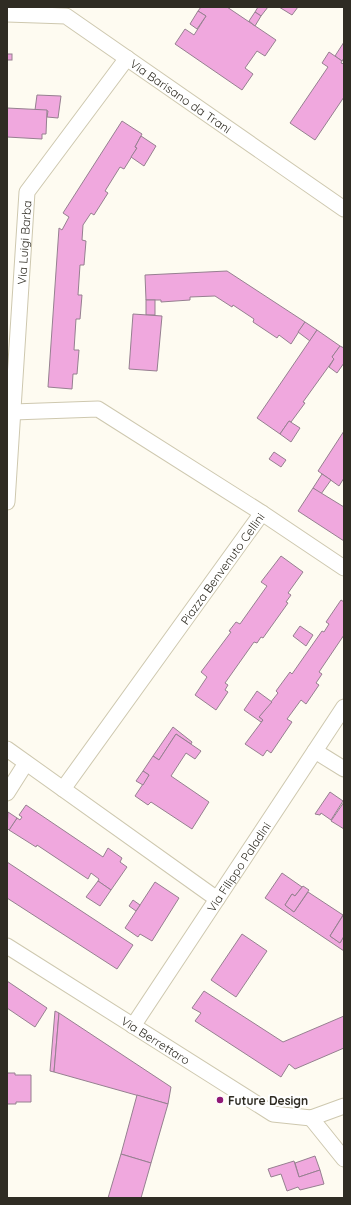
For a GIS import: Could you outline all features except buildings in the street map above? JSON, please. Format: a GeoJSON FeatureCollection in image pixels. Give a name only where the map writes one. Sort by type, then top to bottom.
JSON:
{"type":"FeatureCollection","features":[{"type":"Feature","properties":{"kind":"street","name":"Via Barisano da Trani"},"geometry":{"type":"LineString","coordinates":[[7,14],[66,11],[127,58],[344,209]]}},
{"type":"Feature","properties":{"kind":"street","name":"Via Luigi Barba"},"geometry":{"type":"LineString","coordinates":[[13,412],[27,192],[127,58]]}},
{"type":"Feature","properties":{"kind":"street","name":"Piazza Benvenuto Cellini"},"geometry":{"type":"LineString","coordinates":[[13,412],[98,410],[262,513],[63,789]]}},
{"type":"Feature","properties":{"kind":"street"},"geometry":{"type":"LineString","coordinates":[[7,502],[13,412]]}},
{"type":"Feature","properties":{"kind":"street"},"geometry":{"type":"LineString","coordinates":[[262,513],[344,568]]}},
{"type":"Feature","properties":{"kind":"street","name":"Via Filippo Paladini"},"geometry":{"type":"LineString","coordinates":[[133,1026],[344,707]]}},
{"type":"Feature","properties":{"kind":"street"},"geometry":{"type":"LineString","coordinates":[[7,749],[217,899]]}},
{"type":"Feature","properties":{"kind":"street"},"geometry":{"type":"LineString","coordinates":[[315,750],[344,769]]}},
{"type":"Feature","properties":{"kind":"street"},"geometry":{"type":"LineString","coordinates":[[7,792],[26,763]]}},
{"type":"Feature","properties":{"kind":"street","name":"Via Berrettaro"},"geometry":{"type":"LineString","coordinates":[[7,946],[273,1114],[311,1118]]}},
{"type":"Feature","properties":{"kind":"street"},"geometry":{"type":"LineString","coordinates":[[344,1106],[311,1118],[344,1159]]}},
{"type":"Feature","properties":{"kind":"place","name":"Future Design"},"geometry":{"type":"Point","coordinates":[220,1100]}}]}
